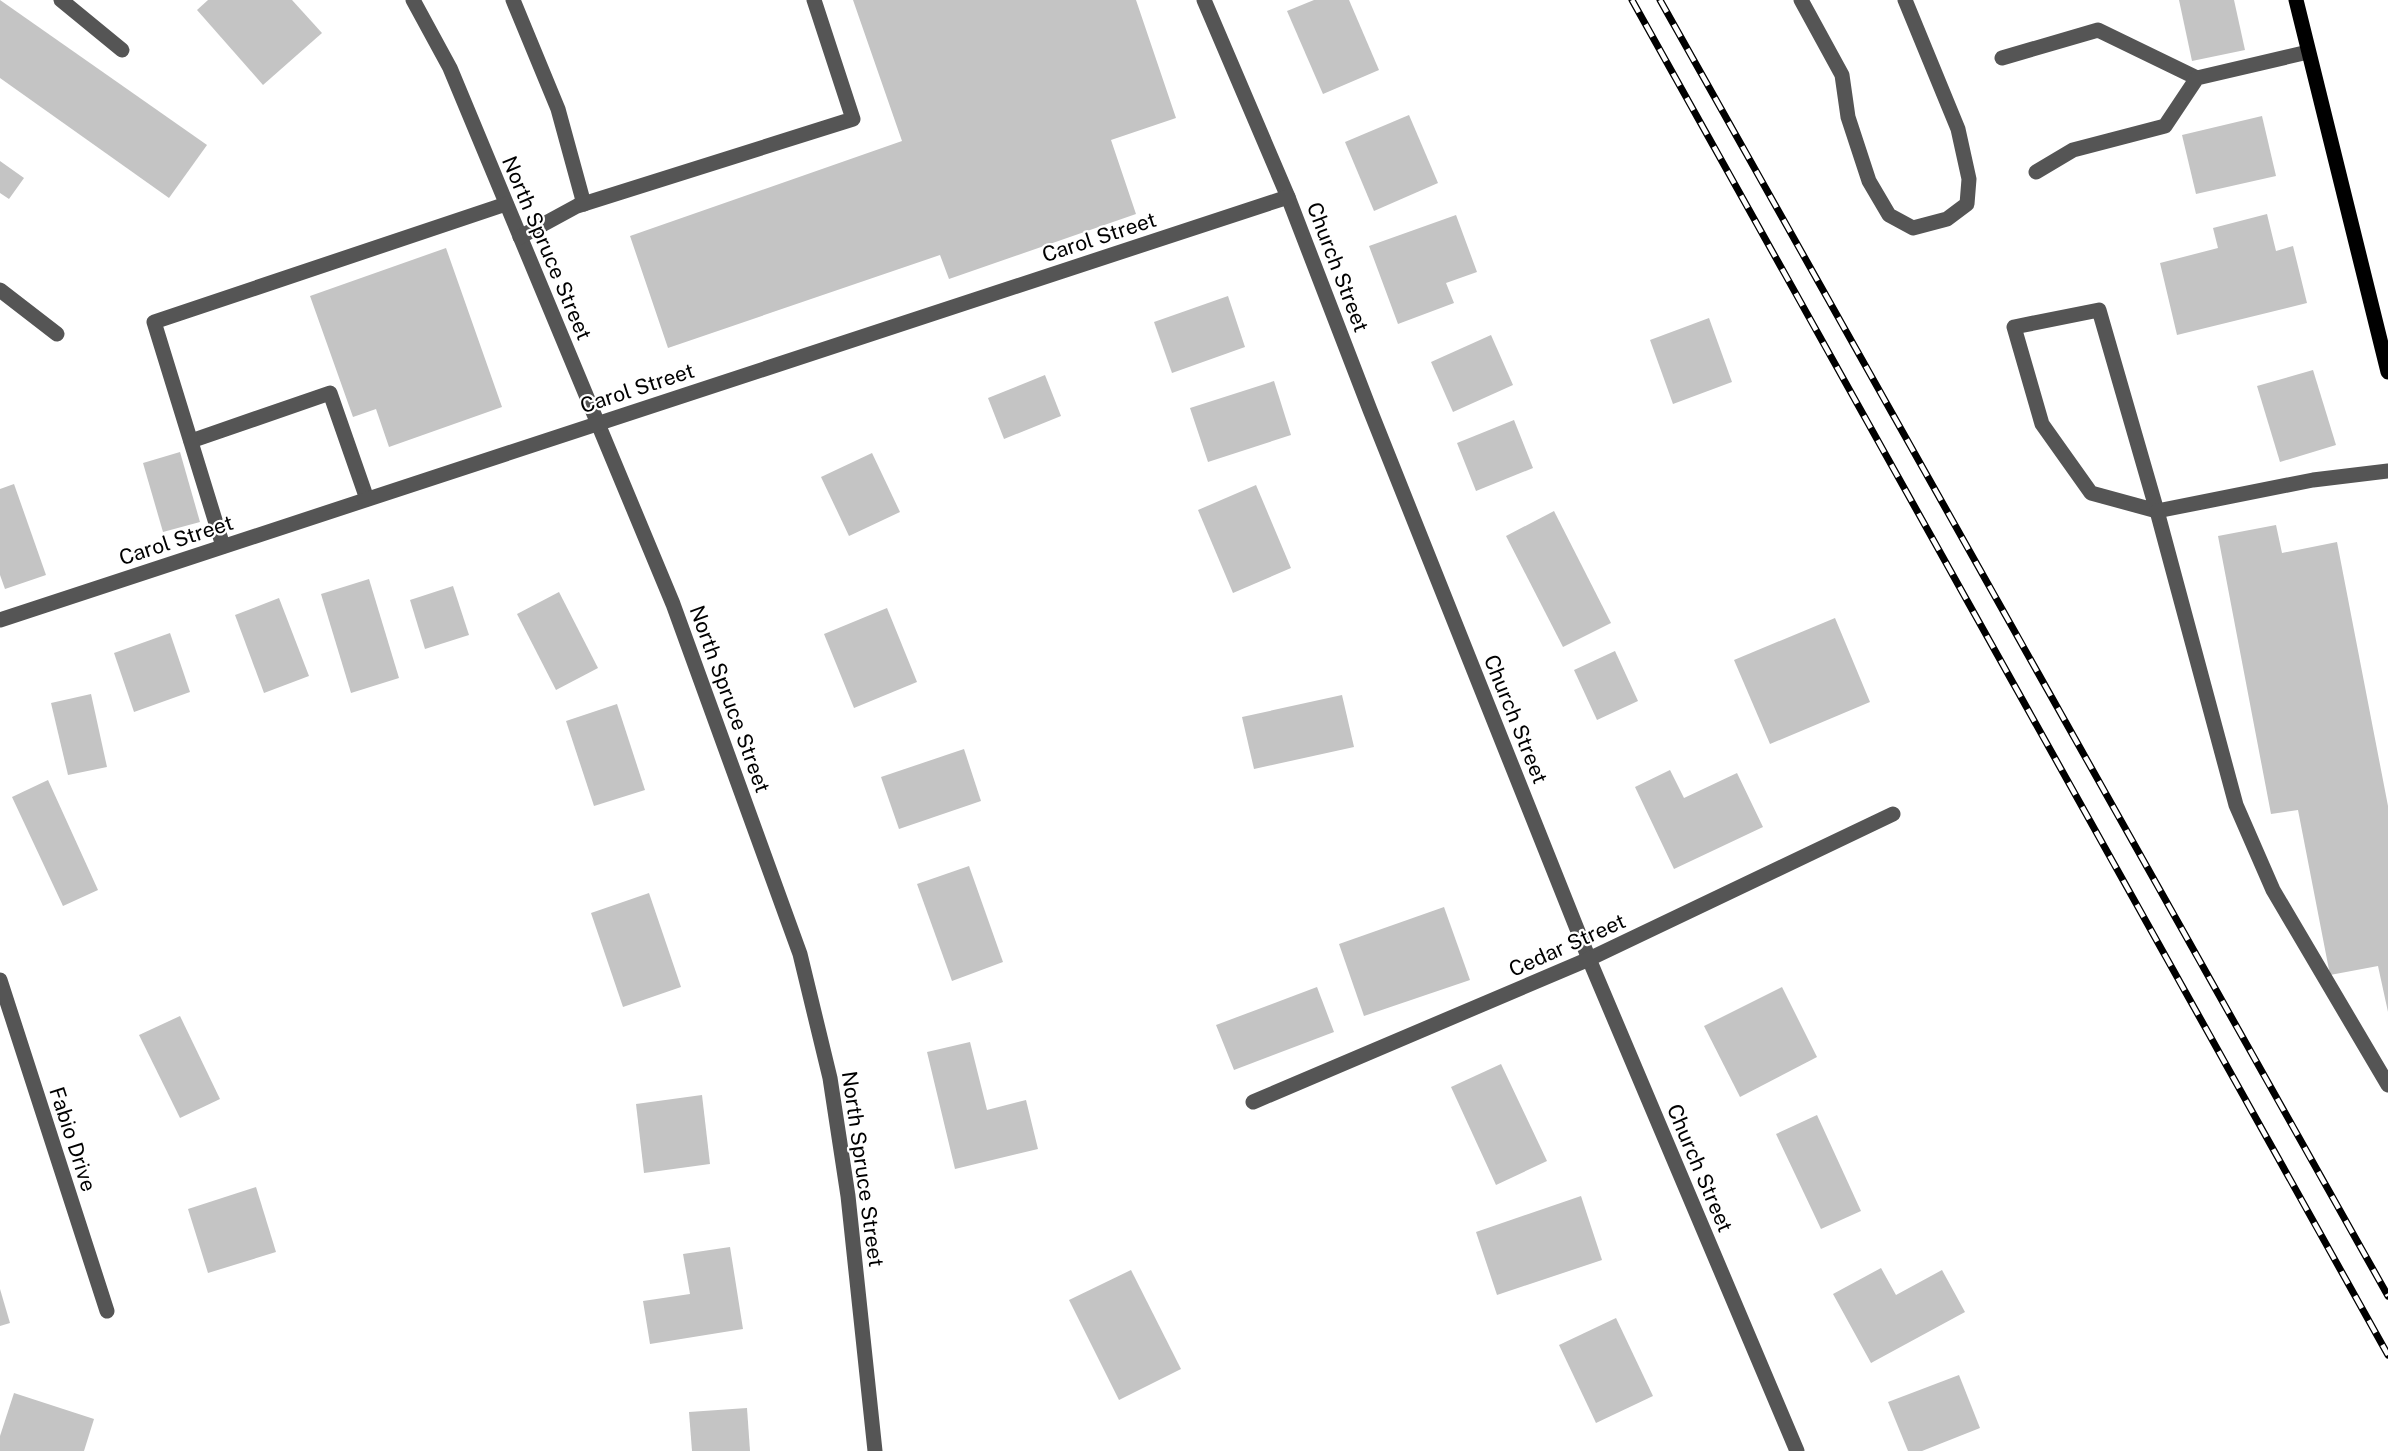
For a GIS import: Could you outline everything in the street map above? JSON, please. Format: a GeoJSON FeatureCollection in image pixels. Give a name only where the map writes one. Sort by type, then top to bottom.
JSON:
{"type":"FeatureCollection","features":[{"type":"Feature","properties":{"kind":"main road"},"geometry":{"type":"LineString","coordinates":[[2296,0],[2388,372]]}},
{"type":"Feature","properties":{"kind":"street"},"geometry":{"type":"LineString","coordinates":[[61,0],[122,50]]}},
{"type":"Feature","properties":{"kind":"street","name":"North Spruce Street"},"geometry":{"type":"LineString","coordinates":[[413,0],[450,68],[673,604],[800,954],[830,1078],[846,1184],[875,1451]]}},
{"type":"Feature","properties":{"kind":"street"},"geometry":{"type":"LineString","coordinates":[[513,0],[558,109],[584,204]]}},
{"type":"Feature","properties":{"kind":"street"},"geometry":{"type":"LineString","coordinates":[[520,237],[584,204],[852,118],[814,0]]}},
{"type":"Feature","properties":{"kind":"street","name":"Church Street"},"geometry":{"type":"LineString","coordinates":[[1204,0],[1288,197],[1374,421],[1589,960],[1797,1451]]}},
{"type":"Feature","properties":{"kind":"street"},"geometry":{"type":"LineString","coordinates":[[1801,0],[1842,75],[1848,117],[1869,181],[1889,215],[1913,228],[1947,219],[1967,204],[1969,179],[1958,129],[1905,0]]}},
{"type":"Feature","properties":{"kind":"street"},"geometry":{"type":"LineString","coordinates":[[2002,58],[2098,30],[2197,78],[2308,52]]}},
{"type":"Feature","properties":{"kind":"street"},"geometry":{"type":"LineString","coordinates":[[2036,172],[2073,150],[2165,126],[2197,78]]}},
{"type":"Feature","properties":{"kind":"street","name":"Carol Street"},"geometry":{"type":"LineString","coordinates":[[0,620],[1288,197]]}},
{"type":"Feature","properties":{"kind":"street"},"geometry":{"type":"LineString","coordinates":[[222,546],[154,322],[506,204]]}},
{"type":"Feature","properties":{"kind":"street"},"geometry":{"type":"LineString","coordinates":[[0,290],[57,334]]}},
{"type":"Feature","properties":{"kind":"street"},"geometry":{"type":"LineString","coordinates":[[2388,471],[2313,480],[2157,511],[2091,493],[2042,424],[2014,327],[2099,310],[2157,511],[2236,805],[2273,890],[2388,1085]]}},
{"type":"Feature","properties":{"kind":"street"},"geometry":{"type":"LineString","coordinates":[[191,441],[330,393],[367,499]]}},
{"type":"Feature","properties":{"kind":"street","name":"Cedar Street"},"geometry":{"type":"LineString","coordinates":[[1253,1102],[1589,960],[1893,814]]}},
{"type":"Feature","properties":{"kind":"street","name":"Fabio Drive"},"geometry":{"type":"LineString","coordinates":[[0,980],[107,1311]]}},
{"type":"Feature","properties":{"kind":"building"},"geometry":{"type":"Polygon","coordinates":[[[0,0],[207,145],[169,198],[0,78],[0,0]]]}},
{"type":"Feature","properties":{"kind":"building"},"geometry":{"type":"Polygon","coordinates":[[[208,0],[292,0],[322,33],[263,85],[197,10],[208,0]]]}},
{"type":"Feature","properties":{"kind":"building"},"geometry":{"type":"Polygon","coordinates":[[[853,0],[1136,0],[1176,118],[1111,140],[1136,214],[949,279],[940,255],[668,348],[630,236],[902,141],[853,0]]]}},
{"type":"Feature","properties":{"kind":"building"},"geometry":{"type":"Polygon","coordinates":[[[1314,0],[1349,0],[1379,70],[1323,94],[1287,11],[1314,0]]]}},
{"type":"Feature","properties":{"kind":"building"},"geometry":{"type":"Polygon","coordinates":[[[2179,0],[2234,0],[2245,50],[2192,61],[2179,0]]]}},
{"type":"Feature","properties":{"kind":"building"},"geometry":{"type":"Polygon","coordinates":[[[1409,115],[1438,183],[1374,211],[1345,142],[1409,115]]]}},
{"type":"Feature","properties":{"kind":"building"},"geometry":{"type":"Polygon","coordinates":[[[2262,116],[2276,176],[2196,194],[2182,135],[2262,116]]]}},
{"type":"Feature","properties":{"kind":"building"},"geometry":{"type":"Polygon","coordinates":[[[0,161],[24,178],[9,199],[0,193],[0,161]]]}},
{"type":"Feature","properties":{"kind":"building"},"geometry":{"type":"Polygon","coordinates":[[[2267,214],[2276,251],[2293,246],[2307,303],[2177,335],[2160,263],[2218,248],[2213,228],[2267,214]]]}},
{"type":"Feature","properties":{"kind":"building"},"geometry":{"type":"Polygon","coordinates":[[[1456,215],[1477,272],[1446,283],[1454,303],[1398,324],[1369,246],[1456,215]]]}},
{"type":"Feature","properties":{"kind":"building"},"geometry":{"type":"Polygon","coordinates":[[[446,248],[502,407],[389,447],[376,409],[353,417],[310,296],[446,248]]]}},
{"type":"Feature","properties":{"kind":"building"},"geometry":{"type":"Polygon","coordinates":[[[1228,296],[1245,347],[1172,373],[1154,322],[1228,296]]]}},
{"type":"Feature","properties":{"kind":"building"},"geometry":{"type":"Polygon","coordinates":[[[1709,318],[1732,382],[1673,404],[1650,340],[1709,318]]]}},
{"type":"Feature","properties":{"kind":"building"},"geometry":{"type":"Polygon","coordinates":[[[1491,335],[1513,385],[1453,412],[1431,362],[1491,335]]]}},
{"type":"Feature","properties":{"kind":"building"},"geometry":{"type":"Polygon","coordinates":[[[2313,370],[2336,445],[2280,462],[2257,386],[2313,370]]]}},
{"type":"Feature","properties":{"kind":"building"},"geometry":{"type":"Polygon","coordinates":[[[1045,375],[1061,416],[1004,439],[988,398],[1045,375]]]}},
{"type":"Feature","properties":{"kind":"building"},"geometry":{"type":"Polygon","coordinates":[[[1274,381],[1291,435],[1208,462],[1190,408],[1274,381]]]}},
{"type":"Feature","properties":{"kind":"building"},"geometry":{"type":"Polygon","coordinates":[[[1514,420],[1533,468],[1476,491],[1457,443],[1514,420]]]}},
{"type":"Feature","properties":{"kind":"building"},"geometry":{"type":"Polygon","coordinates":[[[180,452],[200,522],[163,532],[143,463],[180,452]]]}},
{"type":"Feature","properties":{"kind":"building"},"geometry":{"type":"Polygon","coordinates":[[[872,453],[900,512],[849,536],[821,477],[872,453]]]}},
{"type":"Feature","properties":{"kind":"building"},"geometry":{"type":"Polygon","coordinates":[[[14,484],[46,575],[5,589],[0,575],[0,489],[14,484]]]}},
{"type":"Feature","properties":{"kind":"building"},"geometry":{"type":"Polygon","coordinates":[[[1256,485],[1291,568],[1233,593],[1198,510],[1256,485]]]}},
{"type":"Feature","properties":{"kind":"building"},"geometry":{"type":"Polygon","coordinates":[[[1554,511],[1611,623],[1563,647],[1506,536],[1554,511]]]}},
{"type":"Feature","properties":{"kind":"building"},"geometry":{"type":"Polygon","coordinates":[[[2276,525],[2282,553],[2337,542],[2388,806],[2388,1012],[2378,966],[2330,975],[2298,810],[2271,814],[2218,536],[2276,525]]]}},
{"type":"Feature","properties":{"kind":"building"},"geometry":{"type":"Polygon","coordinates":[[[369,579],[399,678],[351,693],[321,594],[369,579]]]}},
{"type":"Feature","properties":{"kind":"building"},"geometry":{"type":"Polygon","coordinates":[[[453,586],[469,635],[425,649],[410,600],[453,586]]]}},
{"type":"Feature","properties":{"kind":"building"},"geometry":{"type":"Polygon","coordinates":[[[559,592],[598,668],[556,690],[517,614],[559,592]]]}},
{"type":"Feature","properties":{"kind":"building"},"geometry":{"type":"Polygon","coordinates":[[[279,598],[309,676],[264,693],[235,615],[279,598]]]}},
{"type":"Feature","properties":{"kind":"building"},"geometry":{"type":"Polygon","coordinates":[[[887,608],[917,682],[854,708],[824,634],[887,608]]]}},
{"type":"Feature","properties":{"kind":"building"},"geometry":{"type":"Polygon","coordinates":[[[1835,618],[1870,702],[1770,744],[1734,660],[1835,618]]]}},
{"type":"Feature","properties":{"kind":"building"},"geometry":{"type":"Polygon","coordinates":[[[170,633],[190,692],[134,712],[114,653],[170,633]]]}},
{"type":"Feature","properties":{"kind":"building"},"geometry":{"type":"Polygon","coordinates":[[[1615,651],[1638,701],[1597,720],[1574,670],[1615,651]]]}},
{"type":"Feature","properties":{"kind":"building"},"geometry":{"type":"Polygon","coordinates":[[[91,694],[107,767],[68,775],[51,703],[91,694]]]}},
{"type":"Feature","properties":{"kind":"building"},"geometry":{"type":"Polygon","coordinates":[[[1342,695],[1354,747],[1254,769],[1242,717],[1342,695]]]}},
{"type":"Feature","properties":{"kind":"building"},"geometry":{"type":"Polygon","coordinates":[[[617,704],[645,790],[594,806],[566,721],[617,704]]]}},
{"type":"Feature","properties":{"kind":"building"},"geometry":{"type":"Polygon","coordinates":[[[964,749],[981,801],[899,829],[881,777],[964,749]]]}},
{"type":"Feature","properties":{"kind":"building"},"geometry":{"type":"Polygon","coordinates":[[[1670,770],[1684,798],[1737,773],[1763,827],[1674,869],[1635,787],[1670,770]]]}},
{"type":"Feature","properties":{"kind":"building"},"geometry":{"type":"Polygon","coordinates":[[[48,780],[98,890],[63,906],[12,797],[48,780]]]}},
{"type":"Feature","properties":{"kind":"building"},"geometry":{"type":"Polygon","coordinates":[[[969,866],[1003,962],[952,981],[917,884],[969,866]]]}},
{"type":"Feature","properties":{"kind":"building"},"geometry":{"type":"Polygon","coordinates":[[[649,893],[681,987],[623,1007],[591,913],[649,893]]]}},
{"type":"Feature","properties":{"kind":"building"},"geometry":{"type":"Polygon","coordinates":[[[1444,907],[1470,980],[1364,1016],[1339,944],[1444,907]]]}},
{"type":"Feature","properties":{"kind":"building"},"geometry":{"type":"Polygon","coordinates":[[[1317,987],[1334,1032],[1234,1070],[1216,1025],[1317,987]]]}},
{"type":"Feature","properties":{"kind":"building"},"geometry":{"type":"Polygon","coordinates":[[[1782,987],[1817,1057],[1740,1097],[1704,1026],[1782,987]]]}},
{"type":"Feature","properties":{"kind":"building"},"geometry":{"type":"Polygon","coordinates":[[[180,1016],[220,1099],[180,1118],[139,1035],[180,1016]]]}},
{"type":"Feature","properties":{"kind":"building"},"geometry":{"type":"Polygon","coordinates":[[[970,1042],[987,1110],[1026,1100],[1038,1149],[955,1169],[927,1052],[970,1042]]]}},
{"type":"Feature","properties":{"kind":"building"},"geometry":{"type":"Polygon","coordinates":[[[1501,1064],[1547,1161],[1496,1185],[1451,1087],[1501,1064]]]}},
{"type":"Feature","properties":{"kind":"building"},"geometry":{"type":"Polygon","coordinates":[[[702,1095],[710,1164],[644,1173],[636,1104],[702,1095]]]}},
{"type":"Feature","properties":{"kind":"building"},"geometry":{"type":"Polygon","coordinates":[[[1817,1115],[1861,1211],[1821,1229],[1776,1134],[1817,1115]]]}},
{"type":"Feature","properties":{"kind":"building"},"geometry":{"type":"Polygon","coordinates":[[[256,1187],[276,1252],[208,1273],[188,1209],[256,1187]]]}},
{"type":"Feature","properties":{"kind":"building"},"geometry":{"type":"Polygon","coordinates":[[[1581,1196],[1602,1260],[1497,1295],[1476,1232],[1581,1196]]]}},
{"type":"Feature","properties":{"kind":"building"},"geometry":{"type":"Polygon","coordinates":[[[730,1247],[743,1329],[650,1344],[643,1301],[690,1294],[683,1254],[730,1247]]]}},
{"type":"Feature","properties":{"kind":"building"},"geometry":{"type":"Polygon","coordinates":[[[1881,1268],[1896,1295],[1942,1270],[1965,1312],[1871,1363],[1833,1294],[1881,1268]]]}},
{"type":"Feature","properties":{"kind":"building"},"geometry":{"type":"Polygon","coordinates":[[[1131,1270],[1181,1369],[1119,1400],[1069,1300],[1131,1270]]]}},
{"type":"Feature","properties":{"kind":"building"},"geometry":{"type":"Polygon","coordinates":[[[0,1289],[10,1323],[0,1326],[0,1289]]]}},
{"type":"Feature","properties":{"kind":"building"},"geometry":{"type":"Polygon","coordinates":[[[1616,1318],[1653,1396],[1596,1423],[1559,1345],[1616,1318]]]}},
{"type":"Feature","properties":{"kind":"building"},"geometry":{"type":"Polygon","coordinates":[[[1959,1375],[1980,1428],[1922,1451],[1908,1451],[1888,1402],[1959,1375]]]}},
{"type":"Feature","properties":{"kind":"building"},"geometry":{"type":"Polygon","coordinates":[[[14,1393],[94,1419],[84,1451],[0,1451],[0,1436],[14,1393]]]}},
{"type":"Feature","properties":{"kind":"building"},"geometry":{"type":"Polygon","coordinates":[[[747,1408],[750,1451],[692,1451],[689,1412],[747,1408]]]}},
{"type":"Feature","properties":{"kind":"railway"},"geometry":{"type":"LineString","coordinates":[[1632,0],[2388,1355]]}},
{"type":"Feature","properties":{"kind":"railway"},"geometry":{"type":"LineString","coordinates":[[1660,0],[2388,1296]]}}]}
